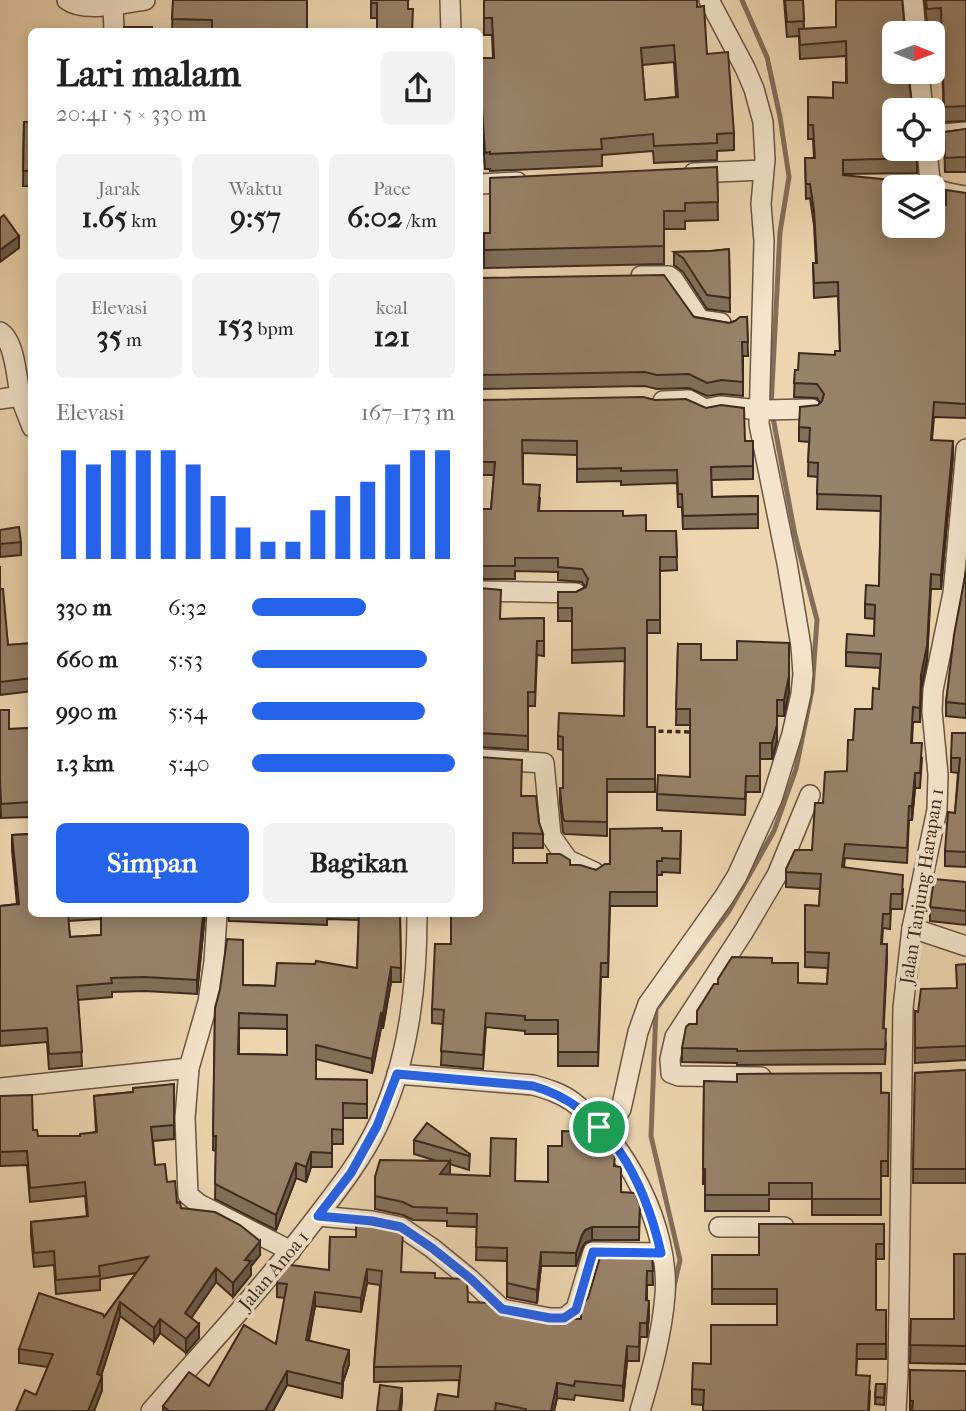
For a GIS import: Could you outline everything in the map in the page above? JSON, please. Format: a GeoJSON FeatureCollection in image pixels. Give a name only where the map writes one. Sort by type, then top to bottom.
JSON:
{"type":"FeatureCollection","features":[{"type":"Feature","properties":{"kind":"street"},"geometry":{"type":"LineString","coordinates":[[67,0],[78,6],[113,5],[145,0]]}},
{"type":"Feature","properties":{"kind":"street"},"geometry":{"type":"LineString","coordinates":[[450,0],[450,28]]}},
{"type":"Feature","properties":{"kind":"street"},"geometry":{"type":"LineString","coordinates":[[599,1127],[615,1118],[621,1109],[638,1032],[648,1004],[737,876],[772,799],[801,694],[803,664],[787,563],[760,433],[764,241],[761,219],[765,159],[763,122],[754,89],[723,22],[709,0]]}},
{"type":"Feature","properties":{"kind":"street"},"geometry":{"type":"LineString","coordinates":[[913,0],[915,21]]}},
{"type":"Feature","properties":{"kind":"street"},"geometry":{"type":"LineString","coordinates":[[113,5],[114,28]]}},
{"type":"Feature","properties":{"kind":"street"},"geometry":{"type":"LineString","coordinates":[[945,134],[966,132]]}},
{"type":"Feature","properties":{"kind":"street"},"geometry":{"type":"LineString","coordinates":[[929,161],[932,186],[938,191],[966,196]]}},
{"type":"Feature","properties":{"kind":"street"},"geometry":{"type":"LineString","coordinates":[[679,173],[763,170]]}},
{"type":"Feature","properties":{"kind":"street"},"geometry":{"type":"LineString","coordinates":[[483,184],[534,181]]}},
{"type":"Feature","properties":{"kind":"street"},"geometry":{"type":"LineString","coordinates":[[623,276],[669,276],[700,320],[730,324]]}},
{"type":"Feature","properties":{"kind":"street"},"geometry":{"type":"LineString","coordinates":[[0,332],[10,344],[10,398],[28,422]]}},
{"type":"Feature","properties":{"kind":"street"},"geometry":{"type":"LineString","coordinates":[[645,398],[657,401],[689,400],[705,409],[720,406],[802,410]]}},
{"type":"Feature","properties":{"kind":"street","name":"Jalan Tanjung Harapan 1"},"geometry":{"type":"LineString","coordinates":[[895,1411],[905,1375],[894,1227],[895,1076],[912,928],[937,810],[938,774],[932,711],[936,669],[959,594],[966,449]]}},
{"type":"Feature","properties":{"kind":"street"},"geometry":{"type":"LineString","coordinates":[[483,591],[576,593]]}},
{"type":"Feature","properties":{"kind":"street"},"geometry":{"type":"LineString","coordinates":[[483,759],[544,763],[551,836],[568,860],[594,872]]}},
{"type":"Feature","properties":{"kind":"street"},"geometry":{"type":"LineString","coordinates":[[783,1077],[679,1076],[671,1073],[670,1059],[675,1037],[776,875],[810,795]]}},
{"type":"Feature","properties":{"kind":"street"},"geometry":{"type":"LineString","coordinates":[[217,917],[208,1002],[189,1069],[186,1118],[188,1195],[199,1204],[291,1251]]}},
{"type":"Feature","properties":{"kind":"street","name":"Jalan Anoa 1"},"geometry":{"type":"LineString","coordinates":[[151,1411],[291,1251],[351,1173],[377,1126],[397,1074],[411,1014],[417,917]]}},
{"type":"Feature","properties":{"kind":"street"},"geometry":{"type":"LineString","coordinates":[[912,928],[966,946]]}},
{"type":"Feature","properties":{"kind":"street"},"geometry":{"type":"LineString","coordinates":[[0,1088],[189,1069]]}},
{"type":"Feature","properties":{"kind":"street"},"geometry":{"type":"LineString","coordinates":[[397,1074],[533,1086],[554,1091],[572,1102],[599,1127],[625,1158],[637,1180],[656,1229],[665,1293],[659,1337],[640,1411]]}},
{"type":"Feature","properties":{"kind":"street"},"geometry":{"type":"LineString","coordinates":[[895,1076],[927,1075]]}},
{"type":"Feature","properties":{"kind":"street"},"geometry":{"type":"LineString","coordinates":[[318,1216],[372,1221],[401,1227],[471,1279],[502,1309],[550,1318],[564,1318],[576,1310],[593,1252],[661,1253]]}},
{"type":"Feature","properties":{"kind":"street"},"geometry":{"type":"LineString","coordinates":[[719,1227],[803,1227]]}},
{"type":"Feature","properties":{"kind":"path"},"geometry":{"type":"LineString","coordinates":[[647,731],[700,732]]}},
{"type":"Feature","properties":{"kind":"building"},"geometry":{"type":"Polygon","coordinates":[[[173,0],[307,0],[307,28],[212,28],[212,20],[172,19],[173,0]]]}},
{"type":"Feature","properties":{"kind":"building"},"geometry":{"type":"Polygon","coordinates":[[[371,0],[408,0],[408,9],[413,9],[412,28],[377,28],[377,3],[371,3],[371,0]]]}},
{"type":"Feature","properties":{"kind":"building"},"geometry":{"type":"Polygon","coordinates":[[[484,0],[697,0],[697,7],[704,6],[707,54],[728,52],[734,133],[717,134],[717,143],[654,146],[653,134],[601,139],[602,149],[485,153],[483,58],[494,58],[492,18],[484,18],[484,0]],[[674,45],[641,48],[645,100],[678,97],[674,45]]]}},
{"type":"Feature","properties":{"kind":"building"},"geometry":{"type":"Polygon","coordinates":[[[785,0],[803,0],[804,21],[787,22],[785,0]]]}},
{"type":"Feature","properties":{"kind":"building"},"geometry":{"type":"Polygon","coordinates":[[[836,0],[902,0],[904,21],[882,21],[882,84],[909,84],[912,98],[882,98],[882,159],[843,160],[843,175],[882,179],[882,238],[945,238],[946,190],[966,193],[966,404],[934,402],[931,440],[953,441],[941,575],[931,574],[920,708],[913,707],[911,743],[922,743],[920,773],[915,773],[912,806],[909,806],[907,848],[845,844],[842,867],[903,875],[902,894],[891,894],[890,914],[883,914],[881,944],[887,944],[883,1028],[886,1029],[885,1049],[737,1051],[682,1048],[686,1027],[689,1024],[697,1024],[697,1011],[714,984],[718,984],[718,979],[732,957],[772,958],[772,963],[798,963],[798,983],[827,984],[829,953],[805,952],[805,905],[819,906],[821,874],[786,872],[786,869],[795,850],[812,850],[815,803],[823,803],[825,772],[847,771],[848,740],[853,740],[855,709],[872,709],[873,688],[879,689],[881,654],[846,652],[847,634],[874,636],[875,605],[865,604],[866,585],[879,586],[881,496],[817,494],[818,463],[808,462],[810,428],[799,427],[800,407],[818,405],[824,394],[817,384],[794,383],[799,353],[835,355],[835,351],[840,351],[838,282],[814,283],[813,263],[817,263],[814,210],[810,184],[806,184],[805,158],[815,158],[813,125],[808,125],[808,97],[833,98],[833,82],[847,83],[846,41],[800,45],[799,29],[836,27],[836,0]]]}},
{"type":"Feature","properties":{"kind":"building"},"geometry":{"type":"Polygon","coordinates":[[[926,0],[966,0],[966,106],[945,107],[945,21],[941,21],[941,8],[927,9],[926,0]]]}},
{"type":"Feature","properties":{"kind":"building"},"geometry":{"type":"Polygon","coordinates":[[[24,122],[28,122],[28,171],[23,171],[24,122]]]}},
{"type":"Feature","properties":{"kind":"building"},"geometry":{"type":"Polygon","coordinates":[[[966,129],[966,157],[945,158],[945,132],[966,129]]]}},
{"type":"Feature","properties":{"kind":"building"},"geometry":{"type":"Polygon","coordinates":[[[717,167],[718,202],[685,203],[685,211],[664,211],[664,246],[484,250],[484,233],[490,233],[490,178],[717,167]]]}},
{"type":"Feature","properties":{"kind":"building"},"geometry":{"type":"Polygon","coordinates":[[[4,215],[19,236],[0,250],[0,218],[4,215]]]}},
{"type":"Feature","properties":{"kind":"building"},"geometry":{"type":"Polygon","coordinates":[[[729,249],[730,298],[707,295],[683,258],[674,252],[711,251],[729,249]]]}},
{"type":"Feature","properties":{"kind":"building"},"geometry":{"type":"Polygon","coordinates":[[[664,275],[694,317],[729,323],[740,317],[747,317],[748,342],[742,342],[743,382],[721,380],[707,383],[689,374],[657,375],[645,372],[483,375],[483,278],[664,275]]]}},
{"type":"Feature","properties":{"kind":"building"},"geometry":{"type":"Polygon","coordinates":[[[643,397],[655,400],[686,399],[706,408],[721,405],[744,408],[745,441],[753,441],[753,466],[711,467],[712,497],[758,496],[758,514],[683,516],[682,494],[678,494],[677,470],[577,469],[577,441],[522,440],[523,484],[540,485],[538,511],[623,511],[623,516],[646,515],[646,531],[676,531],[677,557],[660,557],[660,620],[647,620],[647,727],[655,727],[655,779],[607,779],[607,822],[565,821],[563,818],[560,788],[563,788],[563,737],[558,736],[559,713],[624,716],[625,648],[572,650],[572,608],[558,608],[558,592],[576,592],[586,587],[588,579],[582,569],[558,567],[558,558],[515,558],[515,566],[483,566],[483,509],[491,509],[495,462],[483,462],[483,400],[643,397]]]}},
{"type":"Feature","properties":{"kind":"building"},"geometry":{"type":"Polygon","coordinates":[[[19,527],[21,542],[0,544],[0,530],[19,527]]]}},
{"type":"Feature","properties":{"kind":"building"},"geometry":{"type":"Polygon","coordinates":[[[966,571],[966,704],[946,702],[954,635],[966,571]]]}},
{"type":"Feature","properties":{"kind":"building"},"geometry":{"type":"Polygon","coordinates":[[[483,588],[501,590],[500,619],[544,618],[544,641],[537,641],[535,692],[528,692],[528,736],[483,733],[483,588]]]}},
{"type":"Feature","properties":{"kind":"building"},"geometry":{"type":"Polygon","coordinates":[[[0,589],[3,589],[8,645],[28,643],[28,678],[0,682],[0,589]]]}},
{"type":"Feature","properties":{"kind":"building"},"geometry":{"type":"Polygon","coordinates":[[[737,641],[789,643],[789,676],[784,700],[777,700],[777,725],[772,743],[760,743],[760,776],[746,776],[745,799],[657,794],[658,775],[690,777],[690,709],[676,709],[678,644],[701,644],[701,660],[737,660],[737,641]]]}},
{"type":"Feature","properties":{"kind":"building"},"geometry":{"type":"Polygon","coordinates":[[[0,710],[9,710],[9,729],[28,728],[28,802],[1,804],[0,710]]]}},
{"type":"Feature","properties":{"kind":"building"},"geometry":{"type":"Polygon","coordinates":[[[952,733],[966,733],[966,852],[945,851],[948,812],[955,813],[960,758],[951,758],[952,733]]]}},
{"type":"Feature","properties":{"kind":"building"},"geometry":{"type":"Polygon","coordinates":[[[483,757],[522,760],[521,796],[536,796],[543,834],[513,833],[513,863],[547,863],[547,854],[560,854],[570,860],[570,865],[596,870],[610,864],[610,829],[662,828],[662,831],[681,831],[680,859],[662,858],[662,861],[657,861],[657,892],[610,892],[608,963],[601,963],[598,1052],[558,1052],[558,1020],[525,1020],[525,1016],[486,1013],[483,1055],[441,1051],[444,1010],[432,1009],[435,944],[451,944],[451,917],[483,917],[483,757]]]}},
{"type":"Feature","properties":{"kind":"building"},"geometry":{"type":"Polygon","coordinates":[[[28,834],[28,917],[68,917],[70,937],[101,935],[101,917],[203,917],[197,980],[111,978],[112,983],[77,986],[82,1052],[49,1054],[47,1028],[0,1031],[0,906],[19,904],[12,835],[28,834]]]}},
{"type":"Feature","properties":{"kind":"building"},"geometry":{"type":"Polygon","coordinates":[[[934,879],[966,882],[966,911],[930,907],[934,879]]]}},
{"type":"Feature","properties":{"kind":"building"},"geometry":{"type":"Polygon","coordinates":[[[359,917],[400,917],[401,968],[391,967],[372,1059],[316,1045],[316,1079],[367,1080],[367,1104],[343,1103],[343,1130],[332,1129],[332,1153],[311,1152],[306,1167],[296,1163],[276,1215],[215,1184],[215,1008],[227,939],[243,940],[243,985],[275,986],[277,963],[315,964],[316,961],[357,968],[359,917]],[[239,1013],[238,1054],[287,1055],[287,1015],[239,1013]]]}},
{"type":"Feature","properties":{"kind":"building"},"geometry":{"type":"Polygon","coordinates":[[[966,964],[966,1046],[915,1048],[915,1011],[918,1012],[921,989],[957,988],[956,965],[966,964]]]}},
{"type":"Feature","properties":{"kind":"building"},"geometry":{"type":"Polygon","coordinates":[[[966,1070],[966,1169],[913,1169],[915,1073],[966,1070]]]}},
{"type":"Feature","properties":{"kind":"building"},"geometry":{"type":"Polygon","coordinates":[[[881,1073],[881,1093],[889,1093],[888,1161],[881,1161],[881,1199],[812,1199],[812,1183],[769,1183],[769,1195],[705,1195],[704,1081],[737,1082],[737,1074],[881,1073]]]}},
{"type":"Feature","properties":{"kind":"building"},"geometry":{"type":"Polygon","coordinates":[[[174,1084],[174,1125],[151,1127],[155,1165],[165,1164],[167,1182],[175,1181],[177,1203],[180,1202],[181,1208],[215,1212],[240,1225],[260,1241],[245,1260],[251,1261],[233,1283],[216,1268],[185,1313],[199,1324],[186,1339],[160,1319],[154,1328],[120,1302],[97,1374],[102,1376],[88,1411],[16,1411],[25,1390],[36,1395],[53,1354],[19,1349],[39,1293],[103,1314],[104,1317],[148,1257],[99,1266],[100,1276],[56,1280],[54,1251],[34,1253],[31,1222],[88,1216],[85,1182],[30,1188],[27,1151],[0,1152],[0,1096],[32,1095],[33,1130],[37,1130],[38,1136],[80,1136],[97,1132],[94,1096],[133,1092],[133,1088],[174,1084]]]}},
{"type":"Feature","properties":{"kind":"building"},"geometry":{"type":"Polygon","coordinates":[[[427,1123],[470,1154],[469,1156],[414,1140],[427,1123]]]}},
{"type":"Feature","properties":{"kind":"building"},"geometry":{"type":"Polygon","coordinates":[[[562,1131],[591,1132],[591,1146],[609,1146],[615,1154],[614,1166],[621,1167],[621,1192],[635,1193],[640,1205],[639,1227],[592,1227],[585,1230],[576,1253],[541,1252],[537,1290],[507,1283],[507,1248],[476,1247],[477,1214],[447,1213],[447,1208],[413,1207],[375,1196],[375,1177],[380,1160],[450,1161],[440,1174],[490,1176],[491,1138],[516,1139],[515,1181],[548,1182],[548,1146],[562,1146],[562,1131]]]}},
{"type":"Feature","properties":{"kind":"building"},"geometry":{"type":"Polygon","coordinates":[[[374,1220],[396,1224],[403,1229],[401,1272],[435,1273],[435,1278],[467,1279],[468,1302],[493,1303],[500,1307],[543,1315],[543,1318],[581,1319],[581,1306],[588,1298],[602,1250],[646,1251],[646,1254],[652,1255],[653,1271],[647,1271],[647,1323],[640,1323],[639,1347],[627,1346],[623,1386],[575,1381],[574,1386],[557,1383],[551,1411],[526,1411],[496,1403],[495,1411],[435,1411],[438,1394],[458,1397],[461,1366],[374,1367],[382,1271],[367,1269],[361,1298],[315,1292],[306,1340],[349,1350],[343,1368],[342,1384],[287,1371],[265,1411],[169,1411],[163,1406],[189,1372],[209,1386],[244,1325],[276,1344],[287,1284],[277,1283],[279,1269],[283,1264],[329,1270],[330,1237],[356,1237],[356,1222],[374,1220]]]}},
{"type":"Feature","properties":{"kind":"building"},"geometry":{"type":"Polygon","coordinates":[[[759,1224],[884,1224],[884,1244],[876,1244],[876,1310],[886,1310],[886,1344],[857,1344],[856,1375],[870,1376],[868,1411],[703,1411],[704,1390],[692,1389],[693,1363],[711,1364],[711,1325],[777,1325],[777,1289],[712,1289],[712,1255],[759,1255],[759,1224]]]}},
{"type":"Feature","properties":{"kind":"building"},"geometry":{"type":"Polygon","coordinates":[[[954,1254],[966,1254],[966,1346],[910,1345],[911,1319],[954,1319],[954,1254]]]}},
{"type":"Feature","properties":{"kind":"building"},"geometry":{"type":"Polygon","coordinates":[[[910,1370],[966,1371],[966,1411],[912,1411],[910,1370]]]}},
{"type":"Feature","properties":{"kind":"building"},"geometry":{"type":"Polygon","coordinates":[[[876,1384],[885,1384],[884,1398],[875,1397],[876,1384]]]}},
{"type":"Feature","properties":{"kind":"building"},"geometry":{"type":"Polygon","coordinates":[[[380,1385],[402,1388],[399,1411],[377,1411],[380,1385]]]}},
{"type":"Feature","properties":{"kind":"waterway"},"geometry":{"type":"LineString","coordinates":[[673,1291],[680,1260],[651,1136],[656,1009],[729,911],[774,831],[796,769],[812,690],[817,620],[795,535],[771,407],[780,232],[789,177],[767,57],[742,0]]}},
{"type":"Feature","properties":{"kind":"route"},"geometry":{"type":"LineString","coordinates":[[397,1074],[533,1086],[554,1091],[572,1102],[599,1127],[625,1158],[637,1180],[656,1229],[661,1253],[593,1252],[580,1302],[576,1310],[564,1318],[502,1309],[471,1279],[401,1227],[372,1221],[318,1216],[351,1173],[377,1126],[397,1074]]}}]}
